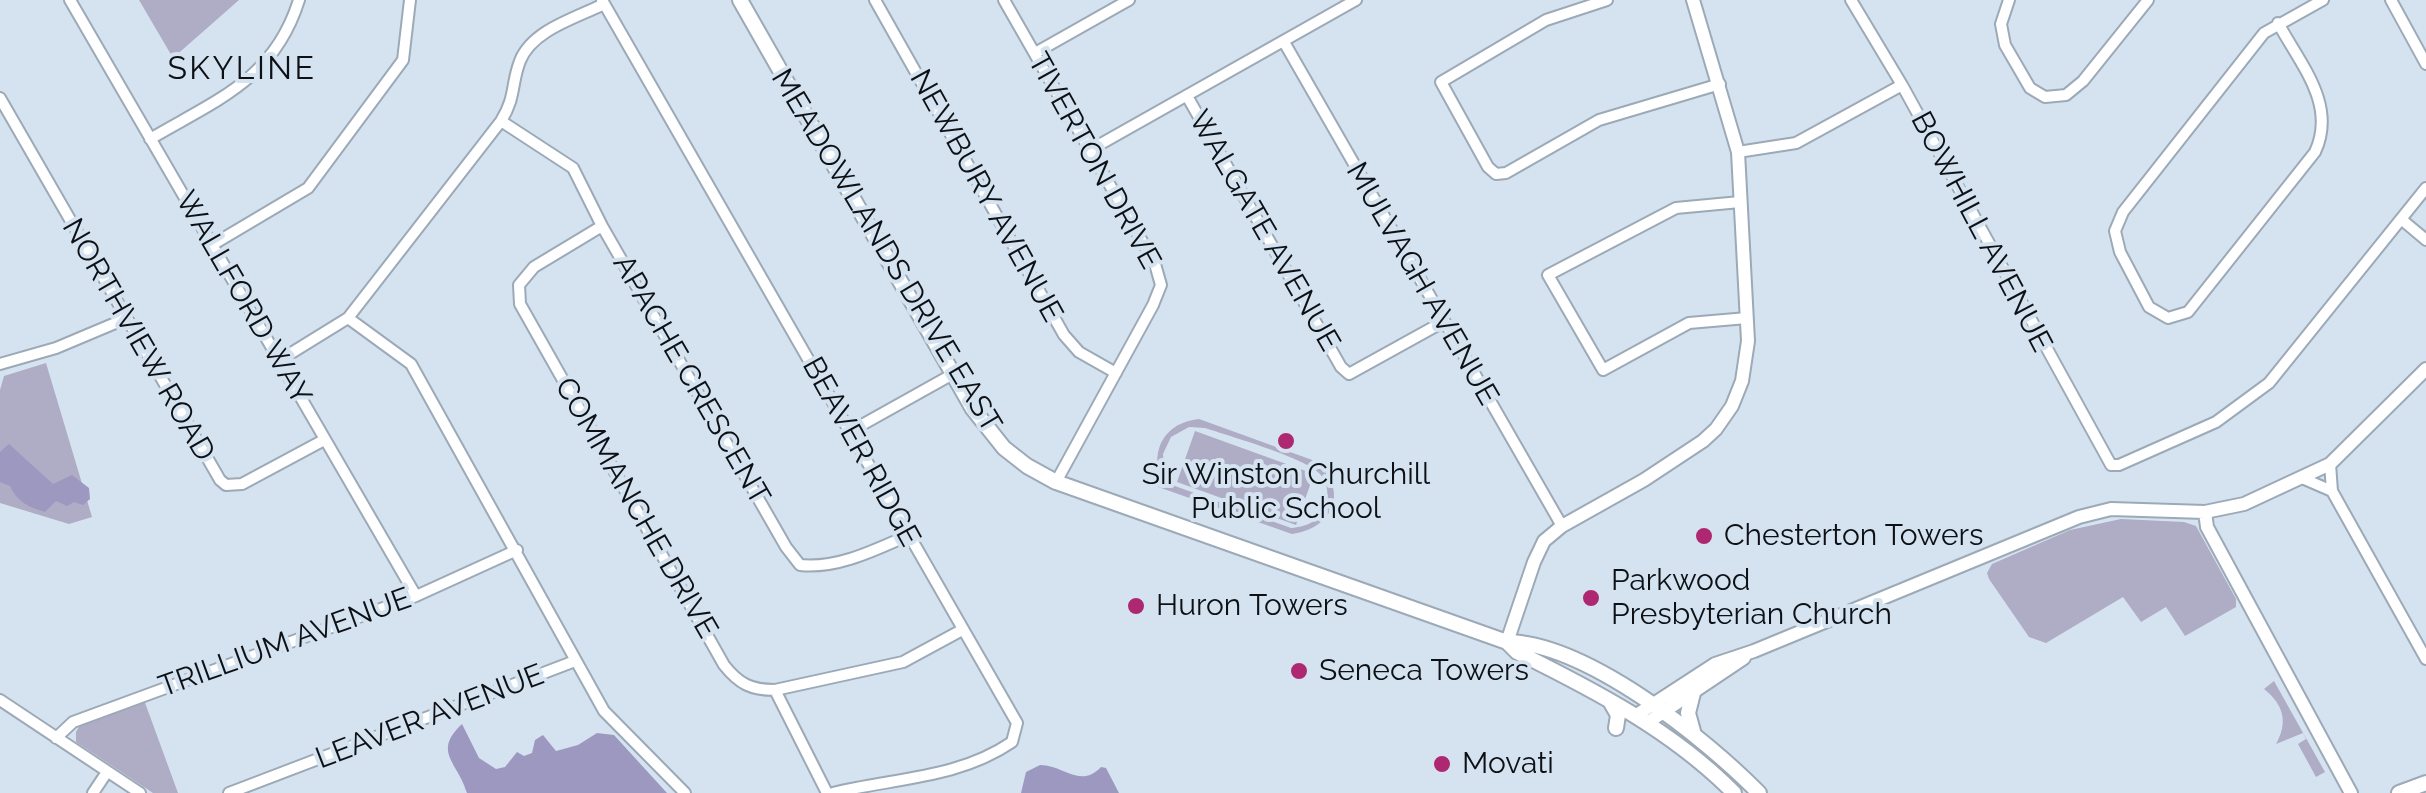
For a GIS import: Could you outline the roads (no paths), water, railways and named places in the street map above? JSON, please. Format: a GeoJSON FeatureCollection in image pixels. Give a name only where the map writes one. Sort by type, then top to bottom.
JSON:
{"type":"FeatureCollection","features":[{"type":"Feature","properties":{"kind":"main road","name":"MEADOWLANDS DRIVE EAST"},"geometry":{"type":"LineString","coordinates":[[740,0],[953,374],[987,428],[1027,466],[1056,482],[1507,642],[1521,642],[1578,662],[1693,731],[1760,793]]}},
{"type":"Feature","properties":{"kind":"main road","name":"MEADOWLANDS DRIVE EAST"},"geometry":{"type":"LineString","coordinates":[[1507,642],[1517,652],[1641,720],[1711,771],[1734,793]]}},
{"type":"Feature","properties":{"kind":"main road"},"geometry":{"type":"LineString","coordinates":[[1693,694],[1688,713],[1693,731]]}},
{"type":"Feature","properties":{"kind":"main road"},"geometry":{"type":"LineString","coordinates":[[1609,700],[1618,715],[1616,728]]}},
{"type":"Feature","properties":{"kind":"main road"},"geometry":{"type":"LineString","coordinates":[[2399,793],[2426,783]]}},
{"type":"Feature","properties":{"kind":"street","name":"WALLFORD WAY"},"geometry":{"type":"LineString","coordinates":[[70,0],[416,596]]}},
{"type":"Feature","properties":{"kind":"street"},"geometry":{"type":"LineString","coordinates":[[150,139],[246,83],[280,42],[299,0]]}},
{"type":"Feature","properties":{"kind":"street"},"geometry":{"type":"LineString","coordinates":[[212,245],[308,188],[403,60],[410,0]]}},
{"type":"Feature","properties":{"kind":"street","name":"NEWBURY AVENUE"},"geometry":{"type":"LineString","coordinates":[[875,0],[1064,335],[1079,352],[1116,373]]}},
{"type":"Feature","properties":{"kind":"street","name":"TIVERTON DRIVE"},"geometry":{"type":"LineString","coordinates":[[1004,0],[1155,264],[1161,286],[1056,482]]}},
{"type":"Feature","properties":{"kind":"street"},"geometry":{"type":"LineString","coordinates":[[1036,53],[1129,0]]}},
{"type":"Feature","properties":{"kind":"street"},"geometry":{"type":"LineString","coordinates":[[1090,150],[1356,0]]}},
{"type":"Feature","properties":{"kind":"street"},"geometry":{"type":"LineString","coordinates":[[1607,0],[1546,20],[1440,82],[1488,168],[1496,174],[1506,173],[1600,120],[1720,84]]}},
{"type":"Feature","properties":{"kind":"street"},"geometry":{"type":"LineString","coordinates":[[1507,642],[1544,541],[1562,526],[1644,480],[1716,429],[1732,406],[1742,381],[1748,341],[1738,152],[1693,0]]}},
{"type":"Feature","properties":{"kind":"street","name":"BOWHILL AVENUE"},"geometry":{"type":"LineString","coordinates":[[1851,0],[1902,85],[2110,466],[2216,422],[2260,390],[2400,219]]}},
{"type":"Feature","properties":{"kind":"street"},"geometry":{"type":"LineString","coordinates":[[2009,0],[2002,24],[2005,45],[2030,88],[2045,97],[2066,95],[2083,80],[2148,0]]}},
{"type":"Feature","properties":{"kind":"street"},"geometry":{"type":"LineString","coordinates":[[2278,24],[2320,101],[2324,133],[2315,152],[2188,312],[2168,318],[2149,308],[2120,252],[2115,231],[2123,212],[2264,33],[2278,24],[2323,0]]}},
{"type":"Feature","properties":{"kind":"street"},"geometry":{"type":"LineString","coordinates":[[2390,0],[2426,64]]}},
{"type":"Feature","properties":{"kind":"street"},"geometry":{"type":"LineString","coordinates":[[280,360],[348,318],[501,121],[512,103],[518,65],[529,44],[603,2]]}},
{"type":"Feature","properties":{"kind":"street","name":"BEAVER RIDGE"},"geometry":{"type":"LineString","coordinates":[[603,2],[1017,723],[1012,742],[978,759],[887,788],[830,793]]}},
{"type":"Feature","properties":{"kind":"street","name":"MULVAGH AVENUE"},"geometry":{"type":"LineString","coordinates":[[1284,42],[1562,526]]}},
{"type":"Feature","properties":{"kind":"street"},"geometry":{"type":"LineString","coordinates":[[1738,152],[1796,143],[1902,85]]}},
{"type":"Feature","properties":{"kind":"street","name":"WALGATE AVENUE"},"geometry":{"type":"LineString","coordinates":[[1187,96],[1349,374],[1443,322]]}},
{"type":"Feature","properties":{"kind":"street","name":"NORTHVIEW ROAD"},"geometry":{"type":"LineString","coordinates":[[0,98],[125,319],[215,473],[226,485],[242,484],[324,440]]}},
{"type":"Feature","properties":{"kind":"street","name":"APACHE CRESCENT"},"geometry":{"type":"LineString","coordinates":[[501,121],[573,168],[602,226],[800,565],[814,566],[866,554],[908,536]]}},
{"type":"Feature","properties":{"kind":"street"},"geometry":{"type":"LineString","coordinates":[[2426,188],[2400,219],[2426,240]]}},
{"type":"Feature","properties":{"kind":"street"},"geometry":{"type":"LineString","coordinates":[[1740,202],[1676,208],[1548,275],[1603,370],[1689,323],[1747,318]]}},
{"type":"Feature","properties":{"kind":"street","name":"COMMANCHE DRIVE"},"geometry":{"type":"LineString","coordinates":[[602,226],[534,267],[520,284],[520,304],[724,666],[737,681],[756,690],[775,690]]}},
{"type":"Feature","properties":{"kind":"street"},"geometry":{"type":"LineString","coordinates":[[348,318],[411,364],[612,720],[685,793]]}},
{"type":"Feature","properties":{"kind":"street"},"geometry":{"type":"LineString","coordinates":[[0,364],[56,348],[125,319]]}},
{"type":"Feature","properties":{"kind":"street"},"geometry":{"type":"LineString","coordinates":[[1641,720],[1715,664],[2079,517],[2111,509],[2205,512],[2244,504],[2330,464],[2426,369]]}},
{"type":"Feature","properties":{"kind":"street"},"geometry":{"type":"LineString","coordinates":[[851,431],[953,374]]}},
{"type":"Feature","properties":{"kind":"street"},"geometry":{"type":"LineString","coordinates":[[2330,464],[2332,491],[2426,659]]}},
{"type":"Feature","properties":{"kind":"street"},"geometry":{"type":"LineString","coordinates":[[2302,478],[2332,491]]}},
{"type":"Feature","properties":{"kind":"street"},"geometry":{"type":"LineString","coordinates":[[2205,512],[2207,527],[2351,793]]}},
{"type":"Feature","properties":{"kind":"street","name":"TRILLIUM AVENUE"},"geometry":{"type":"LineString","coordinates":[[56,738],[73,722],[416,596],[517,550]]}},
{"type":"Feature","properties":{"kind":"street"},"geometry":{"type":"LineString","coordinates":[[830,793],[775,690],[903,662],[962,630]]}},
{"type":"Feature","properties":{"kind":"street"},"geometry":{"type":"LineString","coordinates":[[1659,708],[1693,694],[1754,650]]}},
{"type":"Feature","properties":{"kind":"street","name":"LEAVER AVENUE"},"geometry":{"type":"LineString","coordinates":[[229,793],[576,661]]}},
{"type":"Feature","properties":{"kind":"street"},"geometry":{"type":"LineString","coordinates":[[0,700],[140,793]]}},
{"type":"Feature","properties":{"kind":"street"},"geometry":{"type":"LineString","coordinates":[[94,793],[106,772]]}},
{"type":"Feature","properties":{"kind":"place","name":"Sir Winston Churchill Public School"},"geometry":{"type":"Point","coordinates":[1286,441]}},
{"type":"Feature","properties":{"kind":"place","name":"Chesterton Towers"},"geometry":{"type":"Point","coordinates":[1704,536]}},
{"type":"Feature","properties":{"kind":"place","name":"Parkwood Presbyterian Church"},"geometry":{"type":"Point","coordinates":[1591,598]}},
{"type":"Feature","properties":{"kind":"place","name":"Huron Towers"},"geometry":{"type":"Point","coordinates":[1136,606]}},
{"type":"Feature","properties":{"kind":"place","name":"Seneca Towers"},"geometry":{"type":"Point","coordinates":[1299,671]}},
{"type":"Feature","properties":{"kind":"place","name":"Movati"},"geometry":{"type":"Point","coordinates":[1442,764]}},
{"type":"Feature","properties":{"kind":"district","name":"SKYLINE"},"geometry":{"type":"Point","coordinates":[242,69]}}]}
